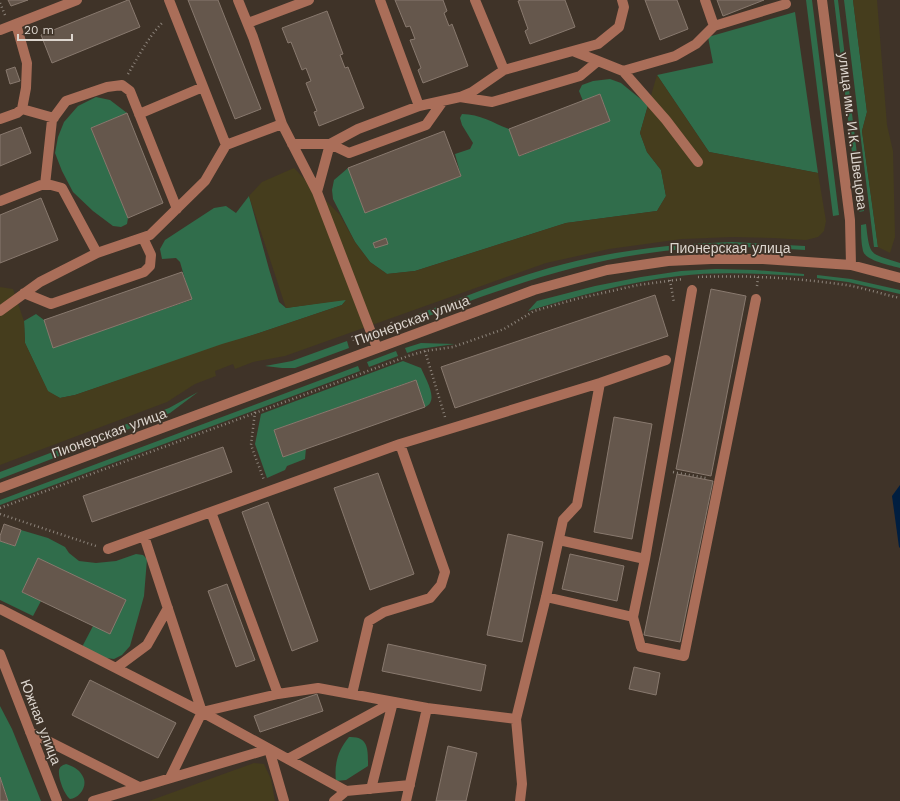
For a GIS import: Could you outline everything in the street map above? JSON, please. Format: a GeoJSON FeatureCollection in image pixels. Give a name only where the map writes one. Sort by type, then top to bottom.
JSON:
{"type":"FeatureCollection","features":[{"type":"Feature","properties":{"kind":"street"},"geometry":{"type":"LineString","coordinates":[[0,30],[76,0]]}},
{"type":"Feature","properties":{"kind":"street"},"geometry":{"type":"LineString","coordinates":[[169,0],[226,145]]}},
{"type":"Feature","properties":{"kind":"street"},"geometry":{"type":"LineString","coordinates":[[238,0],[248,23],[282,124],[317,192],[378,348]]}},
{"type":"Feature","properties":{"kind":"street"},"geometry":{"type":"LineString","coordinates":[[248,23],[308,0]]}},
{"type":"Feature","properties":{"kind":"street"},"geometry":{"type":"LineString","coordinates":[[380,0],[419,106]]}},
{"type":"Feature","properties":{"kind":"street"},"geometry":{"type":"LineString","coordinates":[[475,0],[504,70]]}},
{"type":"Feature","properties":{"kind":"street"},"geometry":{"type":"LineString","coordinates":[[317,192],[330,144],[358,129],[419,106],[460,97],[472,92],[504,70],[598,44],[619,27],[624,7],[622,0]]}},
{"type":"Feature","properties":{"kind":"street"},"geometry":{"type":"LineString","coordinates":[[705,0],[714,26]]}},
{"type":"Feature","properties":{"kind":"street","name":"улица им. И.К. Швецова"},"geometry":{"type":"LineString","coordinates":[[822,0],[850,220],[851,265]]}},
{"type":"Feature","properties":{"kind":"street"},"geometry":{"type":"LineString","coordinates":[[623,71],[675,56],[696,44],[714,26],[786,4]]}},
{"type":"Feature","properties":{"kind":"street"},"geometry":{"type":"LineString","coordinates":[[0,119],[17,113],[22,109],[26,88],[27,63],[16,24]]}},
{"type":"Feature","properties":{"kind":"street"},"geometry":{"type":"LineString","coordinates":[[573,51],[623,71],[666,120],[698,162]]}},
{"type":"Feature","properties":{"kind":"street"},"geometry":{"type":"LineString","coordinates":[[460,97],[492,102],[580,76],[598,61]]}},
{"type":"Feature","properties":{"kind":"street"},"geometry":{"type":"LineString","coordinates":[[44,185],[52,120],[66,101],[107,87],[122,85],[130,92],[177,209]]}},
{"type":"Feature","properties":{"kind":"street"},"geometry":{"type":"LineString","coordinates":[[139,114],[203,87]]}},
{"type":"Feature","properties":{"kind":"street"},"geometry":{"type":"LineString","coordinates":[[292,144],[330,144],[349,153],[426,125],[442,101]]}},
{"type":"Feature","properties":{"kind":"street"},"geometry":{"type":"LineString","coordinates":[[22,109],[54,118]]}},
{"type":"Feature","properties":{"kind":"street"},"geometry":{"type":"LineString","coordinates":[[0,311],[40,282],[97,253],[150,235],[205,181],[226,145],[282,124]]}},
{"type":"Feature","properties":{"kind":"street"},"geometry":{"type":"LineString","coordinates":[[0,202],[41,185],[62,188],[97,253]]}},
{"type":"Feature","properties":{"kind":"street"},"geometry":{"type":"LineString","coordinates":[[24,294],[51,304],[144,272],[150,266],[151,255],[143,238]]}},
{"type":"Feature","properties":{"kind":"street","name":"Пионерская улица"},"geometry":{"type":"LineString","coordinates":[[0,488],[534,290],[607,270],[668,261],[763,259],[851,265],[900,278]]}},
{"type":"Feature","properties":{"kind":"street"},"geometry":{"type":"LineString","coordinates":[[692,290],[634,616],[641,647],[684,656],[756,299]]}},
{"type":"Feature","properties":{"kind":"street"},"geometry":{"type":"LineString","coordinates":[[108,550],[400,444],[600,383],[666,360]]}},
{"type":"Feature","properties":{"kind":"street"},"geometry":{"type":"LineString","coordinates":[[520,801],[522,784],[516,719],[546,598],[563,520],[577,505],[600,383]]}},
{"type":"Feature","properties":{"kind":"street"},"geometry":{"type":"LineString","coordinates":[[352,694],[369,620],[384,612],[430,598],[441,585],[445,572],[400,444]]}},
{"type":"Feature","properties":{"kind":"street"},"geometry":{"type":"LineString","coordinates":[[211,512],[278,694]]}},
{"type":"Feature","properties":{"kind":"street"},"geometry":{"type":"LineString","coordinates":[[144,536],[202,712],[170,778]]}},
{"type":"Feature","properties":{"kind":"street"},"geometry":{"type":"LineString","coordinates":[[559,540],[645,559]]}},
{"type":"Feature","properties":{"kind":"street"},"geometry":{"type":"LineString","coordinates":[[546,598],[634,616]]}},
{"type":"Feature","properties":{"kind":"street"},"geometry":{"type":"LineString","coordinates":[[116,668],[147,645],[168,608]]}},
{"type":"Feature","properties":{"kind":"street"},"geometry":{"type":"LineString","coordinates":[[0,609],[202,712],[346,791],[410,785]]}},
{"type":"Feature","properties":{"kind":"street","name":"Южная улица"},"geometry":{"type":"LineString","coordinates":[[0,654],[57,801]]}},
{"type":"Feature","properties":{"kind":"street"},"geometry":{"type":"LineString","coordinates":[[202,712],[278,694],[318,688],[427,708],[516,719]]}},
{"type":"Feature","properties":{"kind":"street"},"geometry":{"type":"LineString","coordinates":[[288,759],[393,702]]}},
{"type":"Feature","properties":{"kind":"street"},"geometry":{"type":"LineString","coordinates":[[371,789],[393,702]]}},
{"type":"Feature","properties":{"kind":"street"},"geometry":{"type":"LineString","coordinates":[[406,801],[427,708]]}},
{"type":"Feature","properties":{"kind":"street"},"geometry":{"type":"LineString","coordinates":[[30,732],[138,787]]}},
{"type":"Feature","properties":{"kind":"street"},"geometry":{"type":"LineString","coordinates":[[93,801],[268,749]]}},
{"type":"Feature","properties":{"kind":"street"},"geometry":{"type":"LineString","coordinates":[[268,749],[284,801]]}},
{"type":"Feature","properties":{"kind":"street"},"geometry":{"type":"LineString","coordinates":[[334,801],[346,791]]}},
{"type":"Feature","properties":{"kind":"path"},"geometry":{"type":"LineString","coordinates":[[122,85],[144,46],[155,30],[174,12]]}},
{"type":"Feature","properties":{"kind":"path"},"geometry":{"type":"LineString","coordinates":[[0,508],[408,356],[425,351],[453,347],[504,330],[534,311],[569,301],[630,287],[670,280],[725,276],[812,281],[847,285],[900,298]]}},
{"type":"Feature","properties":{"kind":"path"},"geometry":{"type":"LineString","coordinates":[[692,278],[692,290]]}},
{"type":"Feature","properties":{"kind":"path"},"geometry":{"type":"LineString","coordinates":[[391,322],[394,329]]}},
{"type":"Feature","properties":{"kind":"path"},"geometry":{"type":"LineString","coordinates":[[425,351],[447,423]]}},
{"type":"Feature","properties":{"kind":"path"},"geometry":{"type":"LineString","coordinates":[[255,412],[251,445],[268,492]]}},
{"type":"Feature","properties":{"kind":"path"},"geometry":{"type":"LineString","coordinates":[[661,470],[720,481]]}},
{"type":"Feature","properties":{"kind":"path"},"geometry":{"type":"LineString","coordinates":[[0,514],[108,550]]}},
{"type":"Feature","properties":{"kind":"green space"},"geometry":{"type":"Polygon","coordinates":[[[806,0],[812,0],[839,215],[833,216],[806,0]]]}},
{"type":"Feature","properties":{"kind":"green space"},"geometry":{"type":"Polygon","coordinates":[[[834,0],[838,0],[864,211],[859,212],[834,0]]]}},
{"type":"Feature","properties":{"kind":"green space"},"geometry":{"type":"Polygon","coordinates":[[[844,0],[853,0],[867,112],[862,131],[878,247],[874,247],[844,0]]]}},
{"type":"Feature","properties":{"kind":"green space"},"geometry":{"type":"Polygon","coordinates":[[[795,12],[818,173],[709,152],[657,75],[713,63],[708,37],[795,12]]]}},
{"type":"Feature","properties":{"kind":"green space"},"geometry":{"type":"Polygon","coordinates":[[[610,79],[621,83],[648,105],[640,133],[647,152],[661,170],[666,196],[657,211],[566,223],[415,271],[387,274],[370,262],[355,242],[333,199],[332,190],[334,180],[348,168],[364,210],[461,176],[455,154],[470,149],[473,143],[462,125],[460,118],[462,114],[481,117],[509,129],[520,156],[610,121],[600,94],[583,101],[579,91],[582,85],[593,81],[610,79]]]}},
{"type":"Feature","properties":{"kind":"green space"},"geometry":{"type":"Polygon","coordinates":[[[96,97],[110,100],[127,113],[91,128],[128,218],[127,224],[121,227],[113,226],[93,211],[73,192],[55,153],[58,137],[64,122],[78,106],[96,97]]]}},
{"type":"Feature","properties":{"kind":"green space"},"geometry":{"type":"Polygon","coordinates":[[[249,196],[279,302],[286,308],[347,299],[342,305],[75,395],[60,398],[48,392],[25,343],[24,321],[36,314],[44,320],[53,347],[191,300],[180,262],[176,258],[162,259],[160,249],[165,240],[214,208],[226,206],[236,213],[249,196]]]}},
{"type":"Feature","properties":{"kind":"green space"},"geometry":{"type":"Polygon","coordinates":[[[866,224],[870,248],[873,252],[877,255],[900,263],[900,268],[873,260],[865,254],[862,245],[861,225],[866,224]]]}},
{"type":"Feature","properties":{"kind":"green space"},"geometry":{"type":"Polygon","coordinates":[[[732,242],[805,246],[805,250],[744,247],[703,248],[662,251],[611,259],[580,266],[519,284],[399,327],[397,322],[510,280],[571,262],[640,249],[732,242]]]}},
{"type":"Feature","properties":{"kind":"green space"},"geometry":{"type":"Polygon","coordinates":[[[716,269],[755,270],[804,274],[804,276],[725,273],[694,274],[640,282],[602,290],[528,311],[537,301],[595,286],[681,271],[716,269]]]}},
{"type":"Feature","properties":{"kind":"green space"},"geometry":{"type":"Polygon","coordinates":[[[817,275],[851,279],[900,290],[900,294],[848,282],[817,278],[817,275]]]}},
{"type":"Feature","properties":{"kind":"green space"},"geometry":{"type":"Polygon","coordinates":[[[347,341],[349,348],[295,368],[265,366],[292,361],[347,341]]]}},
{"type":"Feature","properties":{"kind":"green space"},"geometry":{"type":"Polygon","coordinates":[[[421,343],[455,344],[419,349],[407,353],[405,348],[421,343]]]}},
{"type":"Feature","properties":{"kind":"green space"},"geometry":{"type":"Polygon","coordinates":[[[396,351],[398,356],[369,367],[367,362],[396,351]]]}},
{"type":"Feature","properties":{"kind":"green space"},"geometry":{"type":"Polygon","coordinates":[[[403,361],[421,368],[430,389],[431,400],[429,404],[425,407],[415,380],[274,430],[283,456],[306,448],[305,459],[287,466],[285,470],[267,478],[255,444],[261,414],[403,361]]]}},
{"type":"Feature","properties":{"kind":"green space"},"geometry":{"type":"Polygon","coordinates":[[[358,366],[360,371],[0,505],[0,500],[358,366]]]}},
{"type":"Feature","properties":{"kind":"green space"},"geometry":{"type":"Polygon","coordinates":[[[198,392],[170,413],[0,479],[0,472],[169,408],[198,392]]]}},
{"type":"Feature","properties":{"kind":"green space"},"geometry":{"type":"Polygon","coordinates":[[[21,530],[48,538],[65,547],[69,553],[79,561],[96,563],[116,561],[136,554],[143,555],[147,559],[144,596],[130,646],[122,655],[114,659],[105,658],[82,647],[93,626],[38,559],[22,592],[41,601],[33,616],[0,600],[0,541],[15,546],[21,530]]]}},
{"type":"Feature","properties":{"kind":"green space"},"geometry":{"type":"Polygon","coordinates":[[[0,706],[12,729],[41,801],[8,801],[0,777],[0,706]]]}},
{"type":"Feature","properties":{"kind":"green space"},"geometry":{"type":"Polygon","coordinates":[[[349,737],[356,737],[366,745],[368,766],[346,780],[336,781],[336,763],[342,747],[349,737]]]}},
{"type":"Feature","properties":{"kind":"green space"},"geometry":{"type":"Polygon","coordinates":[[[66,764],[79,771],[84,779],[84,787],[80,794],[70,799],[60,781],[59,773],[60,768],[66,764]]]}},
{"type":"Feature","properties":{"kind":"sand"},"geometry":{"type":"Polygon","coordinates":[[[853,0],[877,0],[887,125],[893,151],[895,237],[890,253],[878,247],[862,131],[867,112],[853,0]]]}},
{"type":"Feature","properties":{"kind":"sand"},"geometry":{"type":"Polygon","coordinates":[[[657,75],[709,152],[818,173],[826,221],[824,231],[818,237],[806,240],[733,237],[682,239],[609,249],[546,263],[285,356],[253,362],[235,369],[233,364],[215,371],[216,376],[195,384],[167,402],[0,465],[0,287],[13,289],[24,321],[25,343],[48,391],[60,398],[75,395],[222,344],[342,305],[346,300],[286,308],[249,196],[262,182],[294,168],[340,215],[355,242],[370,262],[387,274],[415,271],[566,223],[657,211],[666,196],[661,170],[647,152],[640,133],[657,75]]]}},
{"type":"Feature","properties":{"kind":"sand"},"geometry":{"type":"Polygon","coordinates":[[[254,763],[264,764],[271,779],[275,801],[149,801],[254,763]]]}},
{"type":"Feature","properties":{"kind":"water"},"geometry":{"type":"Polygon","coordinates":[[[900,485],[900,548],[892,496],[900,485]]]}},
{"type":"Feature","properties":{"kind":"building"},"geometry":{"type":"Polygon","coordinates":[[[8,0],[28,0],[11,6],[8,0]]]}},
{"type":"Feature","properties":{"kind":"building"},"geometry":{"type":"Polygon","coordinates":[[[128,0],[140,27],[52,63],[41,35],[128,0]]]}},
{"type":"Feature","properties":{"kind":"building"},"geometry":{"type":"Polygon","coordinates":[[[188,0],[218,0],[261,109],[235,119],[188,0]]]}},
{"type":"Feature","properties":{"kind":"building"},"geometry":{"type":"Polygon","coordinates":[[[395,0],[443,0],[447,11],[444,13],[449,26],[452,24],[468,66],[423,83],[418,70],[421,68],[410,40],[415,39],[410,26],[406,27],[395,0]]]}},
{"type":"Feature","properties":{"kind":"building"},"geometry":{"type":"Polygon","coordinates":[[[565,0],[575,27],[530,44],[525,31],[528,29],[518,1],[565,0]]]}},
{"type":"Feature","properties":{"kind":"building"},"geometry":{"type":"Polygon","coordinates":[[[645,0],[677,0],[688,29],[660,40],[645,0]]]}},
{"type":"Feature","properties":{"kind":"building"},"geometry":{"type":"Polygon","coordinates":[[[717,0],[764,0],[723,16],[717,0]]]}},
{"type":"Feature","properties":{"kind":"building"},"geometry":{"type":"Polygon","coordinates":[[[327,11],[343,54],[340,55],[345,68],[348,67],[364,108],[319,126],[314,112],[317,111],[306,83],[311,81],[306,68],[302,70],[291,42],[288,43],[282,28],[327,11]]]}},
{"type":"Feature","properties":{"kind":"building"},"geometry":{"type":"Polygon","coordinates":[[[15,67],[20,81],[10,84],[6,70],[15,67]]]}},
{"type":"Feature","properties":{"kind":"building"},"geometry":{"type":"Polygon","coordinates":[[[600,94],[610,121],[519,156],[509,129],[600,94]]]}},
{"type":"Feature","properties":{"kind":"building"},"geometry":{"type":"Polygon","coordinates":[[[127,113],[163,203],[128,218],[91,128],[127,113]]]}},
{"type":"Feature","properties":{"kind":"building"},"geometry":{"type":"Polygon","coordinates":[[[21,127],[31,153],[0,166],[0,135],[21,127]]]}},
{"type":"Feature","properties":{"kind":"building"},"geometry":{"type":"Polygon","coordinates":[[[444,131],[461,176],[365,213],[348,168],[444,131]]]}},
{"type":"Feature","properties":{"kind":"building"},"geometry":{"type":"Polygon","coordinates":[[[41,198],[58,240],[0,263],[0,215],[41,198]]]}},
{"type":"Feature","properties":{"kind":"building"},"geometry":{"type":"Polygon","coordinates":[[[386,238],[388,244],[375,248],[373,243],[386,238]]]}},
{"type":"Feature","properties":{"kind":"building"},"geometry":{"type":"Polygon","coordinates":[[[182,272],[192,299],[53,348],[44,320],[182,272]]]}},
{"type":"Feature","properties":{"kind":"building"},"geometry":{"type":"Polygon","coordinates":[[[711,289],[746,296],[711,476],[676,469],[711,289]]]}},
{"type":"Feature","properties":{"kind":"building"},"geometry":{"type":"Polygon","coordinates":[[[655,295],[668,336],[455,408],[441,367],[655,295]]]}},
{"type":"Feature","properties":{"kind":"building"},"geometry":{"type":"Polygon","coordinates":[[[416,380],[425,407],[283,457],[274,430],[416,380]]]}},
{"type":"Feature","properties":{"kind":"building"},"geometry":{"type":"Polygon","coordinates":[[[614,417],[652,424],[632,539],[594,532],[614,417]]]}},
{"type":"Feature","properties":{"kind":"building"},"geometry":{"type":"Polygon","coordinates":[[[223,447],[232,472],[92,522],[83,496],[223,447]]]}},
{"type":"Feature","properties":{"kind":"building"},"geometry":{"type":"Polygon","coordinates":[[[378,473],[414,574],[370,590],[334,488],[378,473]]]}},
{"type":"Feature","properties":{"kind":"building"},"geometry":{"type":"Polygon","coordinates":[[[677,474],[713,481],[680,642],[644,635],[677,474]]]}},
{"type":"Feature","properties":{"kind":"building"},"geometry":{"type":"Polygon","coordinates":[[[268,502],[318,641],[292,651],[242,512],[268,502]]]}},
{"type":"Feature","properties":{"kind":"building"},"geometry":{"type":"Polygon","coordinates":[[[4,524],[21,530],[15,546],[0,541],[4,524]]]}},
{"type":"Feature","properties":{"kind":"building"},"geometry":{"type":"Polygon","coordinates":[[[508,534],[543,542],[522,642],[487,635],[508,534]]]}},
{"type":"Feature","properties":{"kind":"building"},"geometry":{"type":"Polygon","coordinates":[[[570,554],[624,566],[617,601],[562,589],[570,554]]]}},
{"type":"Feature","properties":{"kind":"building"},"geometry":{"type":"Polygon","coordinates":[[[38,558],[126,600],[110,634],[22,592],[38,558]]]}},
{"type":"Feature","properties":{"kind":"building"},"geometry":{"type":"Polygon","coordinates":[[[227,584],[255,660],[236,667],[208,591],[227,584]]]}},
{"type":"Feature","properties":{"kind":"building"},"geometry":{"type":"Polygon","coordinates":[[[388,644],[486,665],[481,691],[382,671],[388,644]]]}},
{"type":"Feature","properties":{"kind":"building"},"geometry":{"type":"Polygon","coordinates":[[[634,667],[660,673],[656,695],[629,689],[634,667]]]}},
{"type":"Feature","properties":{"kind":"building"},"geometry":{"type":"Polygon","coordinates":[[[90,680],[176,723],[158,758],[72,715],[90,680]]]}},
{"type":"Feature","properties":{"kind":"building"},"geometry":{"type":"Polygon","coordinates":[[[317,694],[323,711],[260,732],[254,716],[317,694]]]}},
{"type":"Feature","properties":{"kind":"building"},"geometry":{"type":"Polygon","coordinates":[[[448,746],[477,753],[466,801],[436,801],[448,746]]]}},
{"type":"Feature","properties":{"kind":"building"},"geometry":{"type":"Polygon","coordinates":[[[0,777],[8,801],[0,801],[0,777]]]}}]}
